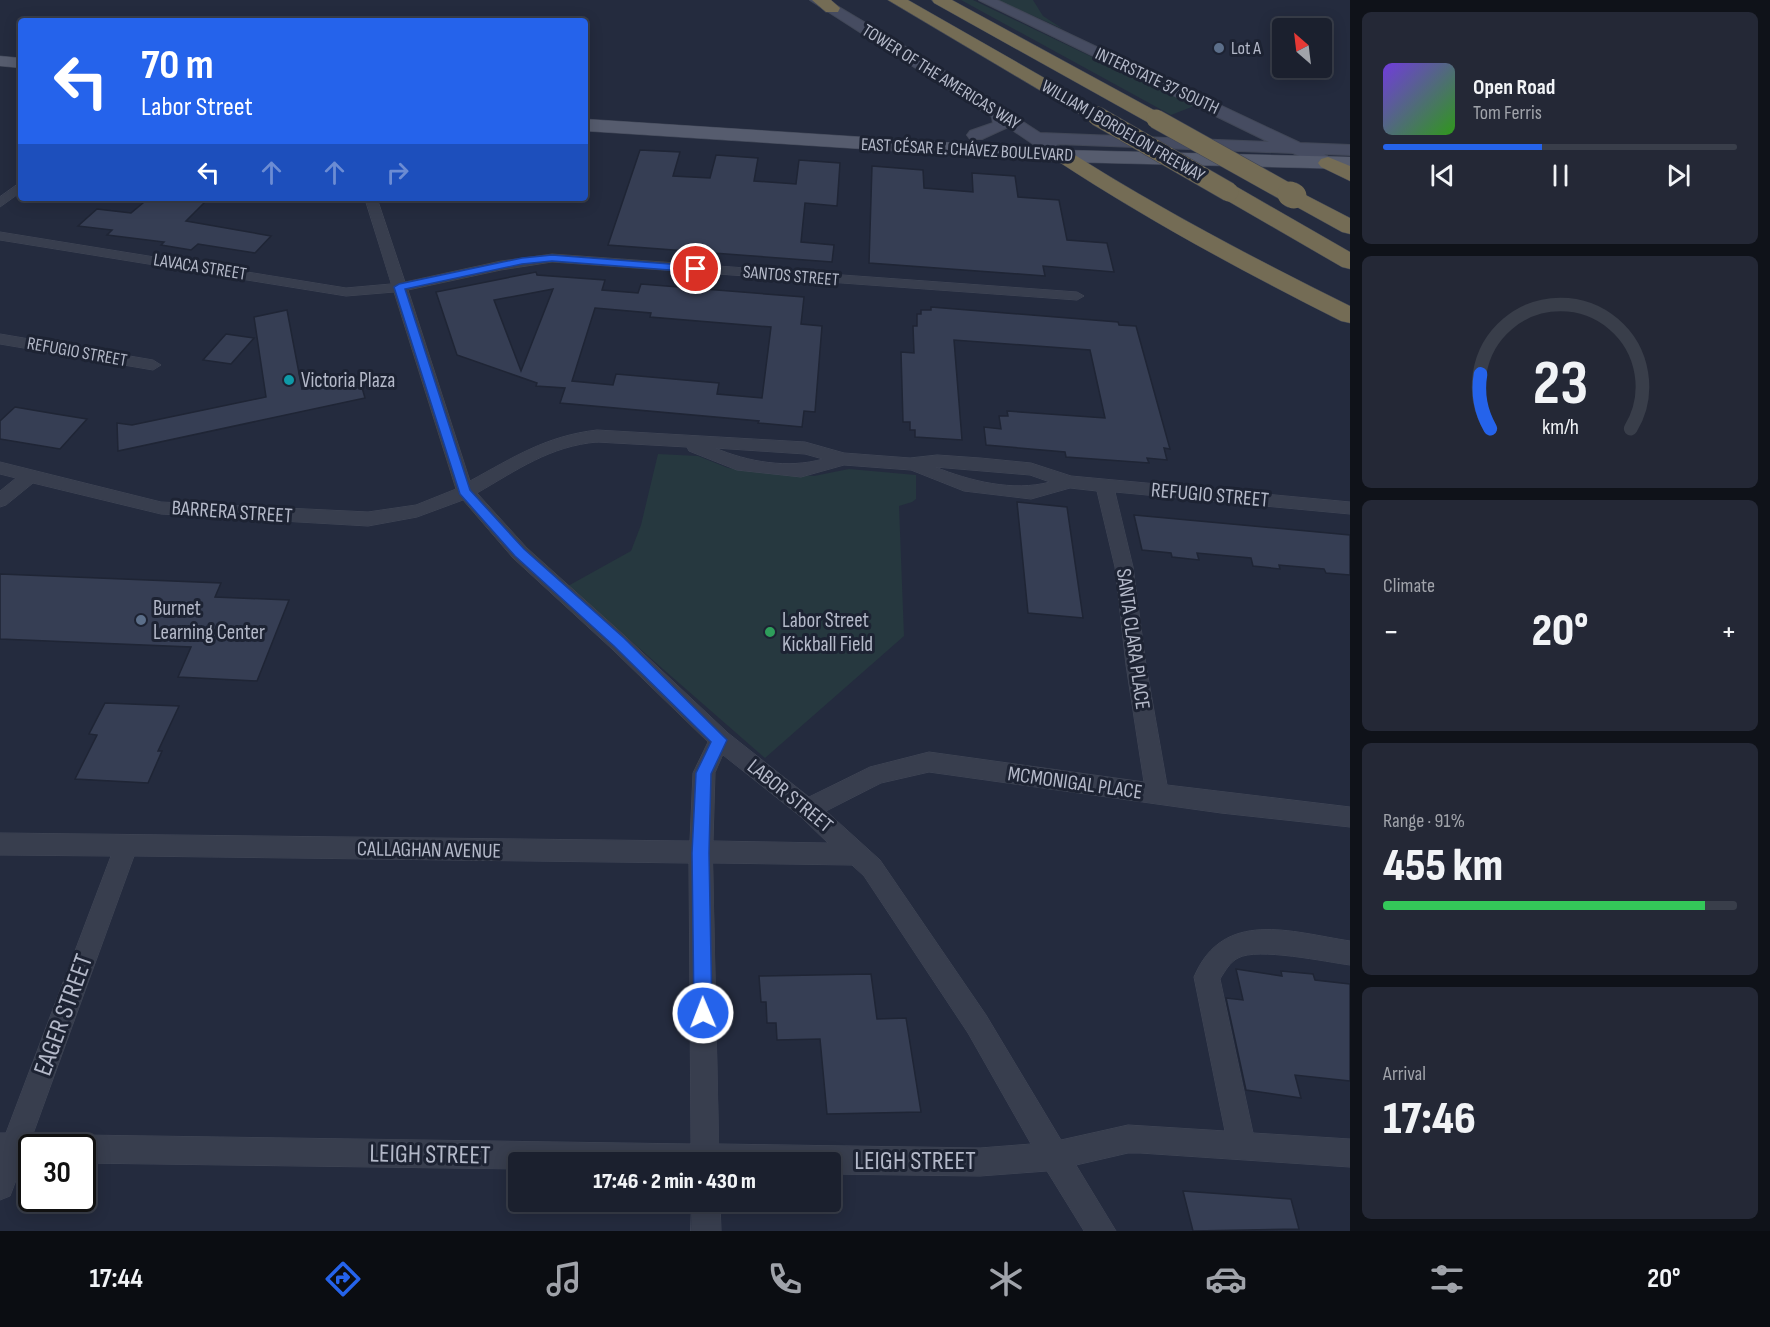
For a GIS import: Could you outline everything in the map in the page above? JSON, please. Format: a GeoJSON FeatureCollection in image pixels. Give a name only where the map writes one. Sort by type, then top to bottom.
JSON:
{"type":"FeatureCollection","features":[{"type":"Feature","properties":{"kind":"highway"},"geometry":{"type":"LineString","coordinates":[[879,0],[1029,76]]}},
{"type":"Feature","properties":{"kind":"highway","name":"WILLIAM J BORDELON FREEWAY"},"geometry":{"type":"LineString","coordinates":[[896,0],[1350,261]]}},
{"type":"Feature","properties":{"kind":"highway","name":"WILLIAM J BORDELON FREEWAY"},"geometry":{"type":"LineString","coordinates":[[940,0],[1350,227]]}},
{"type":"Feature","properties":{"kind":"highway"},"geometry":{"type":"LineString","coordinates":[[1063,156],[1111,187],[1281,281],[1350,316]]}},
{"type":"Feature","properties":{"kind":"highway"},"geometry":{"type":"LineString","coordinates":[[1328,163],[1350,175]]}},
{"type":"Feature","properties":{"kind":"main road","name":"INTERSTATE 37 SOUTH"},"geometry":{"type":"LineString","coordinates":[[986,0],[1301,148],[1328,163]]}},
{"type":"Feature","properties":{"kind":"main road","name":"TOWER OF THE AMERICAS WAY"},"geometry":{"type":"LineString","coordinates":[[823,3],[1000,114],[1038,129],[1063,156]]}},
{"type":"Feature","properties":{"kind":"main road"},"geometry":{"type":"LineString","coordinates":[[0,61],[18,63]]}},
{"type":"Feature","properties":{"kind":"main road"},"geometry":{"type":"LineString","coordinates":[[0,72],[18,74]]}},
{"type":"Feature","properties":{"kind":"main road"},"geometry":{"type":"LineString","coordinates":[[1061,122],[1193,129],[1205,125],[1210,118],[1208,110],[1198,100]]}},
{"type":"Feature","properties":{"kind":"main road"},"geometry":{"type":"LineString","coordinates":[[980,101],[1019,115],[1038,129]]}},
{"type":"Feature","properties":{"kind":"main road","name":"EAST CÉSAR E. CHÁVEZ BOULEVARD"},"geometry":{"type":"LineString","coordinates":[[588,112],[922,139],[1063,156],[1350,163]]}},
{"type":"Feature","properties":{"kind":"main road"},"geometry":{"type":"LineString","coordinates":[[976,135],[1000,126],[1002,121],[1000,114]]}},
{"type":"Feature","properties":{"kind":"main road","name":"EAST CÉSAR E. CHÁVEZ BOULEVARD"},"geometry":{"type":"LineString","coordinates":[[588,125],[922,139],[1038,129],[1350,150]]}},
{"type":"Feature","properties":{"kind":"street"},"geometry":{"type":"LineString","coordinates":[[0,202],[18,188]]}},
{"type":"Feature","properties":{"kind":"street","name":"LABOR STREET"},"geometry":{"type":"LineString","coordinates":[[372,201],[465,491],[520,553],[619,642],[720,740],[809,810],[872,868],[977,1024],[1101,1231]]}},
{"type":"Feature","properties":{"kind":"street","name":"LAVACA STREET"},"geometry":{"type":"LineString","coordinates":[[0,236],[329,290],[357,292],[399,287]]}},
{"type":"Feature","properties":{"kind":"street","name":"SANTOS STREET"},"geometry":{"type":"LineString","coordinates":[[399,287],[522,261],[552,258],[856,282],[1077,296]]}},
{"type":"Feature","properties":{"kind":"street","name":"REFUGIO STREET"},"geometry":{"type":"LineString","coordinates":[[0,339],[153,365]]}},
{"type":"Feature","properties":{"kind":"street","name":"REFUGIO STREET"},"geometry":{"type":"LineString","coordinates":[[465,491],[530,454],[560,441],[597,436],[678,442],[737,464],[801,471],[844,459],[910,464],[964,485],[1031,493],[1070,482],[1350,508]]}},
{"type":"Feature","properties":{"kind":"street","name":"BARRERA STREET"},"geometry":{"type":"LineString","coordinates":[[0,468],[65,486],[177,510],[346,519],[386,518],[406,514],[465,491]]}},
{"type":"Feature","properties":{"kind":"street"},"geometry":{"type":"LineString","coordinates":[[0,501],[30,476]]}},
{"type":"Feature","properties":{"kind":"street","name":"SANTA CLARA PLACE"},"geometry":{"type":"LineString","coordinates":[[1104,485],[1124,567],[1156,794]]}},
{"type":"Feature","properties":{"kind":"street"},"geometry":{"type":"LineString","coordinates":[[705,1152],[700,853],[704,773],[720,740]]}},
{"type":"Feature","properties":{"kind":"street","name":"MCMONIGAL PLACE"},"geometry":{"type":"LineString","coordinates":[[809,810],[822,800],[878,774],[929,762],[1156,794],[1350,817]]}},
{"type":"Feature","properties":{"kind":"street","name":"CALLAGHAN AVENUE"},"geometry":{"type":"LineString","coordinates":[[0,844],[857,854]]}},
{"type":"Feature","properties":{"kind":"street","name":"EAGER STREET"},"geometry":{"type":"LineString","coordinates":[[0,1186],[127,845]]}},
{"type":"Feature","properties":{"kind":"street"},"geometry":{"type":"LineString","coordinates":[[1242,1144],[1208,977],[1215,961],[1235,945],[1275,943],[1350,953]]}},
{"type":"Feature","properties":{"kind":"street","name":"LEIGH STREET"},"geometry":{"type":"LineString","coordinates":[[841,1161],[980,1162],[1054,1156],[1128,1139],[1350,1152]]}},
{"type":"Feature","properties":{"kind":"street","name":"LEIGH STREET"},"geometry":{"type":"LineString","coordinates":[[96,1149],[508,1157]]}},
{"type":"Feature","properties":{"kind":"street"},"geometry":{"type":"LineString","coordinates":[[706,1212],[706,1231]]}},
{"type":"Feature","properties":{"kind":"shaded area"},"geometry":{"type":"Polygon","coordinates":[[[961,0],[973,0],[1194,106],[1171,115],[961,0]]]}},
{"type":"Feature","properties":{"kind":"shaded area"},"geometry":{"type":"Polygon","coordinates":[[[997,0],[1033,0],[1043,16],[1063,29],[997,0]]]}},
{"type":"Feature","properties":{"kind":"shaded area"},"geometry":{"type":"Polygon","coordinates":[[[658,454],[698,456],[728,468],[814,476],[849,469],[916,475],[916,499],[899,506],[904,636],[765,758],[568,586],[631,551],[641,525],[658,454]]]}},
{"type":"Feature","properties":{"kind":"building"},"geometry":{"type":"Polygon","coordinates":[[[640,150],[680,152],[673,176],[710,178],[716,155],[758,158],[754,181],[796,184],[799,160],[840,163],[837,206],[805,203],[801,242],[834,245],[832,262],[608,245],[640,150]]]}},
{"type":"Feature","properties":{"kind":"building"},"geometry":{"type":"Polygon","coordinates":[[[872,166],[923,170],[924,188],[973,192],[972,173],[1015,176],[1018,197],[1059,200],[1067,240],[1107,243],[1114,272],[1043,266],[1045,276],[869,263],[872,166]]]}},
{"type":"Feature","properties":{"kind":"building"},"geometry":{"type":"Polygon","coordinates":[[[145,201],[206,201],[186,221],[271,236],[255,253],[198,244],[191,250],[161,245],[164,242],[107,235],[112,230],[78,226],[97,209],[131,213],[145,201]]]}},
{"type":"Feature","properties":{"kind":"building"},"geometry":{"type":"Polygon","coordinates":[[[536,272],[537,275],[605,280],[602,290],[638,293],[641,284],[804,297],[801,324],[822,326],[815,412],[804,411],[802,427],[560,403],[565,388],[536,386],[537,383],[457,355],[436,292],[536,272]],[[553,289],[494,300],[521,371],[553,289]],[[595,308],[572,381],[613,385],[616,374],[719,383],[717,394],[762,398],[771,327],[650,317],[651,313],[595,308]]]}},
{"type":"Feature","properties":{"kind":"building"},"geometry":{"type":"Polygon","coordinates":[[[931,307],[1118,322],[1119,325],[1136,326],[1170,449],[1164,448],[1167,460],[1147,458],[1149,463],[1066,457],[1065,452],[986,445],[984,427],[1001,429],[999,416],[1008,416],[1007,411],[1105,418],[1090,350],[954,340],[962,440],[915,437],[915,430],[910,430],[910,422],[903,422],[901,352],[914,353],[913,326],[917,326],[917,314],[921,314],[921,310],[931,310],[931,307]]]}},
{"type":"Feature","properties":{"kind":"building","name":"Victoria Plaza"},"geometry":{"type":"Polygon","coordinates":[[[287,310],[302,389],[359,377],[365,398],[118,451],[117,423],[132,425],[266,397],[254,317],[287,310]]]}},
{"type":"Feature","properties":{"kind":"building"},"geometry":{"type":"Polygon","coordinates":[[[226,334],[254,338],[231,364],[203,360],[226,334]]]}},
{"type":"Feature","properties":{"kind":"building"},"geometry":{"type":"Polygon","coordinates":[[[15,407],[87,419],[60,449],[0,439],[0,421],[15,407]]]}},
{"type":"Feature","properties":{"kind":"building"},"geometry":{"type":"Polygon","coordinates":[[[1017,502],[1067,507],[1083,618],[1028,613],[1017,502]]]}},
{"type":"Feature","properties":{"kind":"building"},"geometry":{"type":"Polygon","coordinates":[[[1134,515],[1350,535],[1350,575],[1326,573],[1324,569],[1279,565],[1280,569],[1253,566],[1251,558],[1197,553],[1199,560],[1172,557],[1171,553],[1142,550],[1134,515]]]}},
{"type":"Feature","properties":{"kind":"building","name":"Burnet Learning Center"},"geometry":{"type":"Polygon","coordinates":[[[0,574],[221,583],[215,597],[289,600],[257,681],[178,677],[191,647],[0,639],[0,574]]]}},
{"type":"Feature","properties":{"kind":"building"},"geometry":{"type":"Polygon","coordinates":[[[105,703],[179,706],[158,751],[162,751],[148,783],[75,779],[97,735],[89,734],[105,703]]]}},
{"type":"Feature","properties":{"kind":"building"},"geometry":{"type":"Polygon","coordinates":[[[1236,969],[1282,976],[1281,971],[1313,974],[1315,980],[1350,984],[1350,1081],[1295,1075],[1301,1098],[1246,1090],[1226,998],[1243,1000],[1236,969]]]}},
{"type":"Feature","properties":{"kind":"building"},"geometry":{"type":"Polygon","coordinates":[[[871,974],[877,1019],[906,1018],[921,1112],[827,1114],[820,1039],[777,1040],[776,1023],[767,1023],[766,1002],[761,1002],[759,976],[871,974]]]}},
{"type":"Feature","properties":{"kind":"building"},"geometry":{"type":"Polygon","coordinates":[[[1183,1191],[1291,1199],[1299,1229],[1193,1231],[1183,1191]]]}},
{"type":"Feature","properties":{"kind":"place","name":"Lot A"},"geometry":{"type":"Point","coordinates":[1219,48]}},
{"type":"Feature","properties":{"kind":"place","name":"Victoria Plaza"},"geometry":{"type":"Point","coordinates":[289,380]}},
{"type":"Feature","properties":{"kind":"place","name":"Burnet Learning Center"},"geometry":{"type":"Point","coordinates":[141,620]}},
{"type":"Feature","properties":{"kind":"place","name":"Labor Street Kickball Field"},"geometry":{"type":"Point","coordinates":[770,632]}},
{"type":"Feature","properties":{"kind":"route"},"geometry":{"type":"LineString","coordinates":[[696,269],[552,258],[522,261],[399,287],[465,491],[493,526],[520,553],[619,642],[720,740],[704,773],[703,831],[700,853],[703,1013]]}}]}
